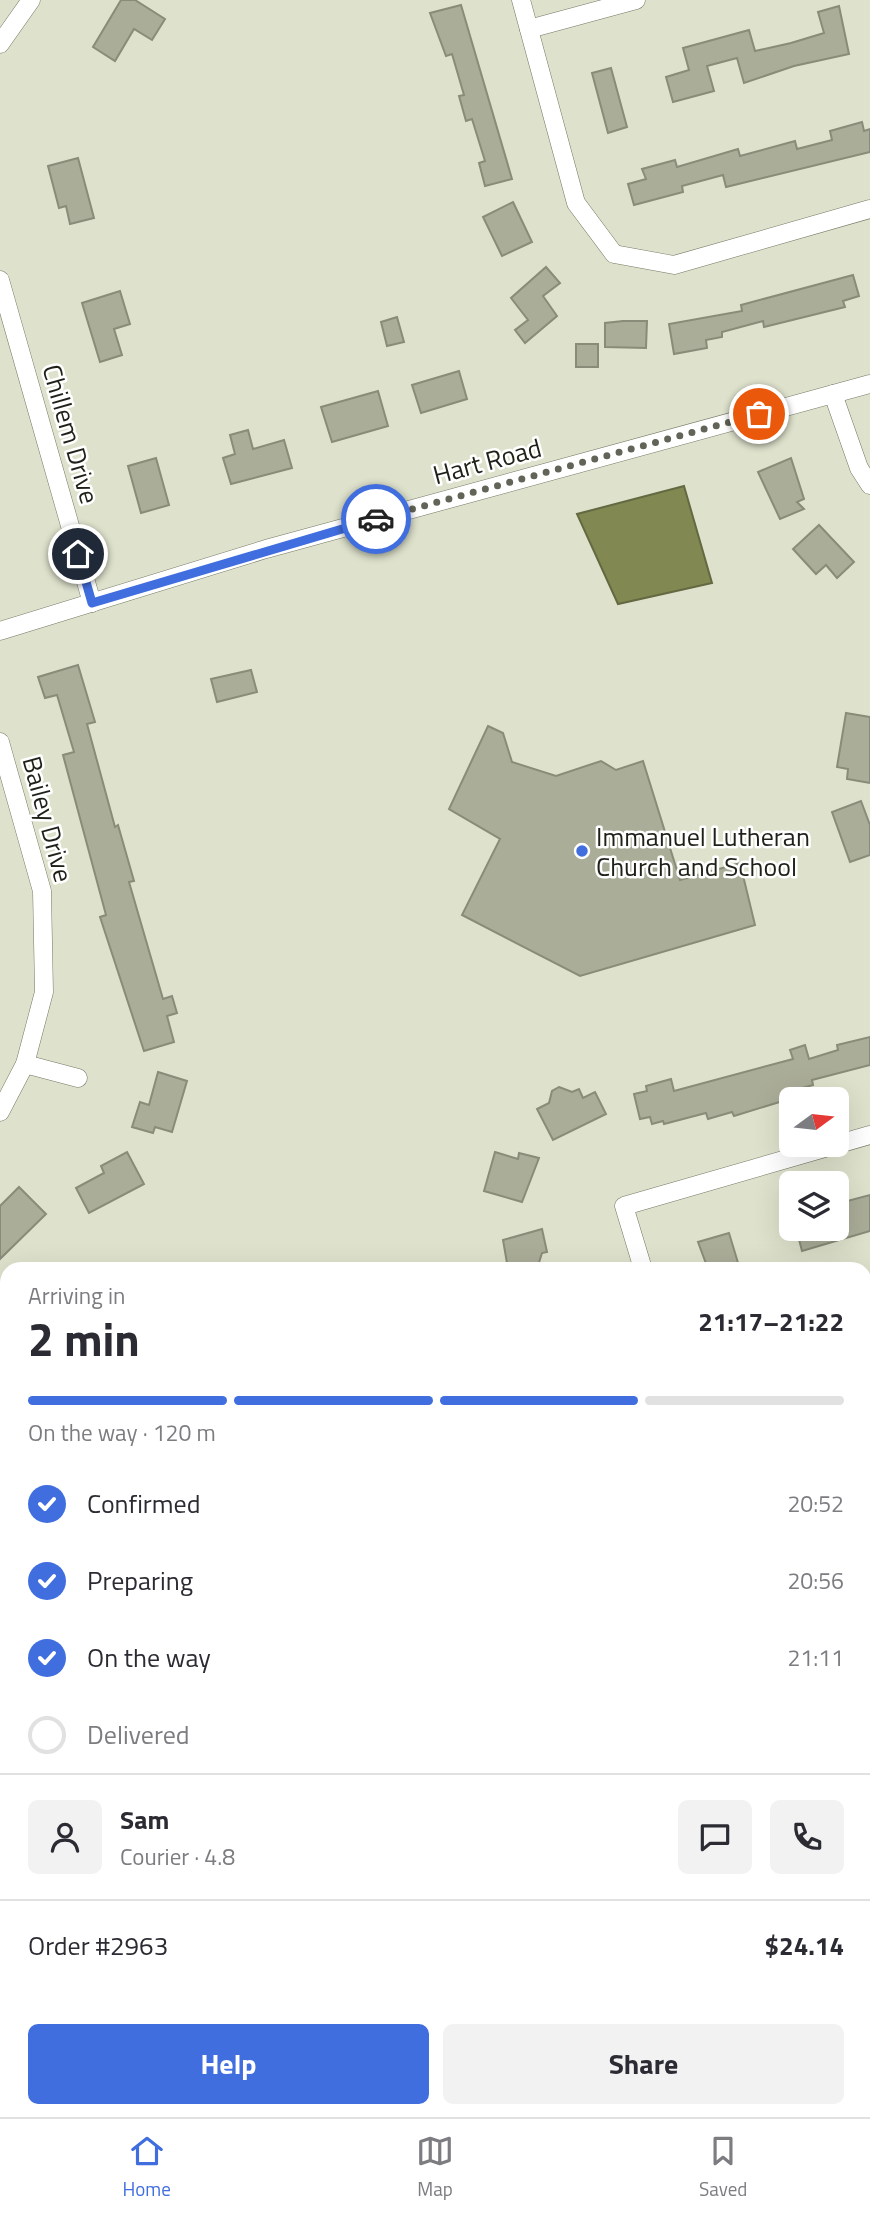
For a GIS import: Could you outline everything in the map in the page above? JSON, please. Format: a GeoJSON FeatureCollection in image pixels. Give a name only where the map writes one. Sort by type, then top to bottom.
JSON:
{"type":"FeatureCollection","features":[{"type":"Feature","properties":{"kind":"street"},"geometry":{"type":"LineString","coordinates":[[0,44],[31,0]]}},
{"type":"Feature","properties":{"kind":"street"},"geometry":{"type":"LineString","coordinates":[[521,0],[576,203],[614,254],[674,265],[870,209]]}},
{"type":"Feature","properties":{"kind":"street"},"geometry":{"type":"LineString","coordinates":[[529,29],[636,0]]}},
{"type":"Feature","properties":{"kind":"street","name":"Chillem Drive"},"geometry":{"type":"LineString","coordinates":[[0,279],[92,603]]}},
{"type":"Feature","properties":{"kind":"street","name":"Hart Road"},"geometry":{"type":"LineString","coordinates":[[0,631],[279,546],[870,384]]}},
{"type":"Feature","properties":{"kind":"street"},"geometry":{"type":"LineString","coordinates":[[834,394],[859,468],[870,485]]}},
{"type":"Feature","properties":{"kind":"street","name":"Bailey Drive"},"geometry":{"type":"LineString","coordinates":[[0,742],[42,891],[44,992],[25,1064],[0,1112]]}},
{"type":"Feature","properties":{"kind":"street"},"geometry":{"type":"LineString","coordinates":[[25,1064],[78,1077]]}},
{"type":"Feature","properties":{"kind":"street"},"geometry":{"type":"LineString","coordinates":[[641,1262],[624,1206],[870,1135]]}},
{"type":"Feature","properties":{"kind":"shaded area"},"geometry":{"type":"Polygon","coordinates":[[[684,486],[712,583],[618,604],[577,514],[684,486]]]}},
{"type":"Feature","properties":{"kind":"building"},"geometry":{"type":"Polygon","coordinates":[[[121,0],[135,0],[165,19],[152,40],[134,29],[115,61],[93,47],[121,0]]]}},
{"type":"Feature","properties":{"kind":"building"},"geometry":{"type":"Polygon","coordinates":[[[461,5],[512,179],[485,186],[479,163],[485,161],[472,119],[466,121],[459,96],[464,95],[452,54],[446,56],[430,13],[461,5]]]}},
{"type":"Feature","properties":{"kind":"building"},"geometry":{"type":"Polygon","coordinates":[[[839,6],[849,54],[794,66],[744,83],[737,58],[707,66],[714,91],[673,102],[666,77],[689,70],[683,48],[749,30],[755,51],[791,43],[824,33],[818,12],[839,6]]]}},
{"type":"Feature","properties":{"kind":"building"},"geometry":{"type":"Polygon","coordinates":[[[611,68],[627,127],[608,133],[592,73],[611,68]]]}},
{"type":"Feature","properties":{"kind":"building"},"geometry":{"type":"Polygon","coordinates":[[[862,122],[864,131],[870,129],[870,152],[726,187],[723,175],[682,186],[683,192],[634,205],[628,184],[646,179],[642,169],[675,160],[677,167],[738,149],[740,156],[795,141],[797,149],[832,140],[830,131],[862,122]]]}},
{"type":"Feature","properties":{"kind":"building"},"geometry":{"type":"Polygon","coordinates":[[[78,158],[94,218],[70,224],[66,206],[59,208],[48,166],[78,158]]]}},
{"type":"Feature","properties":{"kind":"building"},"geometry":{"type":"Polygon","coordinates":[[[513,202],[532,242],[502,256],[483,217],[513,202]]]}},
{"type":"Feature","properties":{"kind":"building"},"geometry":{"type":"Polygon","coordinates":[[[546,267],[560,283],[543,296],[557,316],[525,343],[515,330],[528,320],[511,298],[546,267]]]}},
{"type":"Feature","properties":{"kind":"building"},"geometry":{"type":"Polygon","coordinates":[[[853,275],[859,296],[843,301],[845,307],[764,327],[763,321],[722,332],[722,337],[706,340],[707,348],[674,354],[669,324],[742,311],[741,305],[853,275]]]}},
{"type":"Feature","properties":{"kind":"building"},"geometry":{"type":"Polygon","coordinates":[[[120,291],[130,324],[114,329],[122,355],[100,362],[82,303],[120,291]]]}},
{"type":"Feature","properties":{"kind":"building"},"geometry":{"type":"Polygon","coordinates":[[[397,317],[404,342],[387,346],[381,322],[397,317]]]}},
{"type":"Feature","properties":{"kind":"building"},"geometry":{"type":"Polygon","coordinates":[[[647,321],[646,348],[605,347],[605,323],[647,321]]]}},
{"type":"Feature","properties":{"kind":"building"},"geometry":{"type":"Polygon","coordinates":[[[576,344],[598,344],[598,367],[576,367],[576,344]]]}},
{"type":"Feature","properties":{"kind":"building"},"geometry":{"type":"Polygon","coordinates":[[[459,371],[467,399],[421,413],[412,385],[459,371]]]}},
{"type":"Feature","properties":{"kind":"building"},"geometry":{"type":"Polygon","coordinates":[[[378,391],[388,426],[332,442],[321,407],[378,391]]]}},
{"type":"Feature","properties":{"kind":"building"},"geometry":{"type":"Polygon","coordinates":[[[248,430],[253,449],[284,440],[292,468],[231,484],[223,458],[235,454],[230,435],[248,430]]]}},
{"type":"Feature","properties":{"kind":"building"},"geometry":{"type":"Polygon","coordinates":[[[156,458],[169,505],[141,513],[128,466],[156,458]]]}},
{"type":"Feature","properties":{"kind":"building"},"geometry":{"type":"Polygon","coordinates":[[[791,458],[804,499],[797,502],[804,509],[780,519],[758,472],[791,458]]]}},
{"type":"Feature","properties":{"kind":"building"},"geometry":{"type":"Polygon","coordinates":[[[819,525],[854,562],[837,578],[826,565],[816,574],[793,549],[819,525]]]}},
{"type":"Feature","properties":{"kind":"building"},"geometry":{"type":"Polygon","coordinates":[[[78,665],[95,722],[87,724],[115,827],[118,825],[134,881],[129,882],[163,999],[172,996],[177,1013],[167,1016],[174,1042],[144,1051],[100,917],[106,915],[63,755],[74,752],[57,695],[45,698],[38,677],[78,665]]]}},
{"type":"Feature","properties":{"kind":"building"},"geometry":{"type":"Polygon","coordinates":[[[251,670],[257,692],[217,702],[211,679],[251,670]]]}},
{"type":"Feature","properties":{"kind":"building"},"geometry":{"type":"Polygon","coordinates":[[[846,713],[870,717],[870,783],[847,779],[848,769],[837,767],[846,713]]]}},
{"type":"Feature","properties":{"kind":"building","name":"Immanuel Lutheran Church and School"},"geometry":{"type":"Polygon","coordinates":[[[488,726],[503,733],[512,762],[556,776],[601,761],[616,770],[643,761],[680,880],[740,863],[755,925],[580,976],[462,915],[500,839],[449,809],[488,726]]]}},
{"type":"Feature","properties":{"kind":"building"},"geometry":{"type":"Polygon","coordinates":[[[861,801],[870,825],[870,855],[850,862],[832,812],[861,801]]]}},
{"type":"Feature","properties":{"kind":"building"},"geometry":{"type":"Polygon","coordinates":[[[870,1037],[870,1065],[812,1080],[813,1085],[806,1087],[779,1087],[779,1102],[734,1116],[732,1112],[708,1119],[706,1113],[664,1124],[663,1121],[652,1124],[650,1117],[640,1119],[634,1094],[647,1091],[646,1086],[671,1079],[674,1091],[793,1059],[790,1050],[805,1045],[809,1059],[838,1050],[837,1045],[870,1037]]]}},
{"type":"Feature","properties":{"kind":"building"},"geometry":{"type":"Polygon","coordinates":[[[158,1072],[187,1081],[172,1132],[155,1127],[153,1133],[132,1127],[140,1102],[149,1105],[158,1072]]]}},
{"type":"Feature","properties":{"kind":"building"},"geometry":{"type":"Polygon","coordinates":[[[559,1087],[572,1092],[579,1089],[583,1098],[595,1092],[606,1114],[553,1140],[537,1109],[549,1103],[552,1091],[559,1087]]]}},
{"type":"Feature","properties":{"kind":"building"},"geometry":{"type":"Polygon","coordinates":[[[127,1152],[144,1184],[89,1213],[76,1188],[104,1173],[101,1166],[127,1152]]]}},
{"type":"Feature","properties":{"kind":"building"},"geometry":{"type":"Polygon","coordinates":[[[495,1152],[518,1159],[519,1153],[539,1158],[522,1202],[484,1191],[495,1152]]]}},
{"type":"Feature","properties":{"kind":"building"},"geometry":{"type":"Polygon","coordinates":[[[19,1187],[46,1214],[0,1259],[0,1206],[19,1187]]]}},
{"type":"Feature","properties":{"kind":"building"},"geometry":{"type":"Polygon","coordinates":[[[870,1195],[870,1231],[849,1237],[849,1201],[870,1195]]]}},
{"type":"Feature","properties":{"kind":"building"},"geometry":{"type":"Polygon","coordinates":[[[542,1229],[547,1252],[542,1253],[539,1262],[507,1262],[503,1240],[542,1229]]]}},
{"type":"Feature","properties":{"kind":"building"},"geometry":{"type":"Polygon","coordinates":[[[729,1233],[738,1262],[705,1262],[698,1242],[729,1233]]]}},
{"type":"Feature","properties":{"kind":"building"},"geometry":{"type":"Polygon","coordinates":[[[799,1241],[836,1241],[802,1251],[799,1241]]]}},
{"type":"Feature","properties":{"kind":"way so far"},"geometry":{"type":"LineString","coordinates":[[376,519],[759,414]]}},
{"type":"Feature","properties":{"kind":"place","name":"Immanuel Lutheran Church and School"},"geometry":{"type":"Point","coordinates":[582,851]}},
{"type":"Feature","properties":{"kind":"route"},"geometry":{"type":"LineString","coordinates":[[78,554],[92,603],[266,549],[376,519]]}}]}
